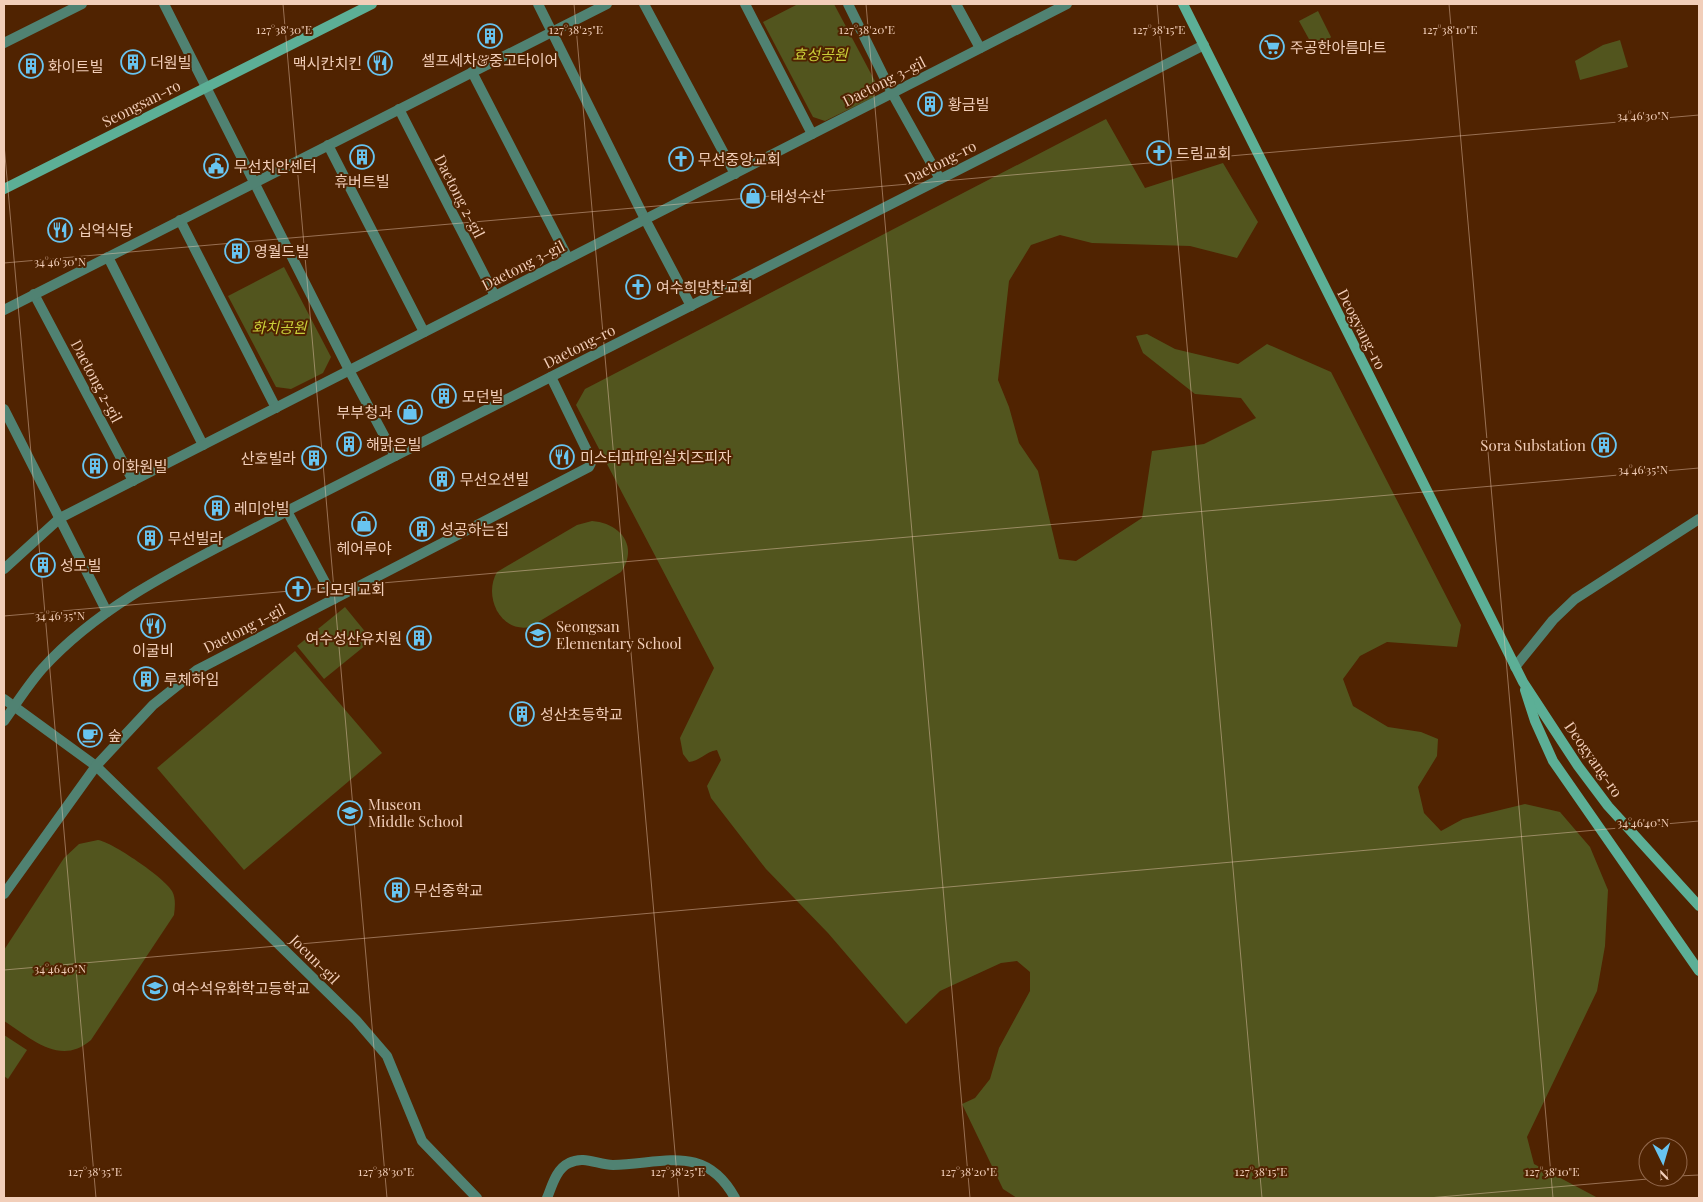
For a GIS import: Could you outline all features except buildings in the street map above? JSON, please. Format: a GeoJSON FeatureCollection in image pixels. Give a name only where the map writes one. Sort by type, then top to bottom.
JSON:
{"type":"FeatureCollection","features":[{"type":"Feature","properties":{"kind":"street"},"geometry":{"type":"LineString","coordinates":[[164,4],[349,370],[395,456]]}},
{"type":"Feature","properties":{"kind":"street","name":"Seongsan-ro"},"geometry":{"type":"LineString","coordinates":[[4,189],[372,4]]}},
{"type":"Feature","properties":{"kind":"street"},"geometry":{"type":"LineString","coordinates":[[538,4],[645,219],[691,306]]}},
{"type":"Feature","properties":{"kind":"street"},"geometry":{"type":"LineString","coordinates":[[4,310],[607,4]]}},
{"type":"Feature","properties":{"kind":"street"},"geometry":{"type":"LineString","coordinates":[[644,4],[734,174]]}},
{"type":"Feature","properties":{"kind":"street"},"geometry":{"type":"LineString","coordinates":[[745,4],[812,134]]}},
{"type":"Feature","properties":{"kind":"street"},"geometry":{"type":"LineString","coordinates":[[848,4],[892,93],[940,179]]}},
{"type":"Feature","properties":{"kind":"street"},"geometry":{"type":"LineString","coordinates":[[956,4],[980,48]]}},
{"type":"Feature","properties":{"kind":"street","name":"Daetong 3-gil"},"geometry":{"type":"LineString","coordinates":[[4,569],[60,518],[1066,4]]}},
{"type":"Feature","properties":{"kind":"street","name":"Deogyang-ro"},"geometry":{"type":"LineString","coordinates":[[1183,4],[1523,682],[1578,766],[1608,806],[1699,906]]}},
{"type":"Feature","properties":{"kind":"street"},"geometry":{"type":"LineString","coordinates":[[4,43],[75,5]]}},
{"type":"Feature","properties":{"kind":"street","name":"Daetong-ro"},"geometry":{"type":"LineString","coordinates":[[4,721],[54,657],[107,612],[143,589],[395,456],[1204,45]]}},
{"type":"Feature","properties":{"kind":"street"},"geometry":{"type":"LineString","coordinates":[[472,72],[568,258]]}},
{"type":"Feature","properties":{"kind":"street","name":"Daetong 2-gil"},"geometry":{"type":"LineString","coordinates":[[399,110],[495,296]]}},
{"type":"Feature","properties":{"kind":"street"},"geometry":{"type":"LineString","coordinates":[[328,145],[424,332]]}},
{"type":"Feature","properties":{"kind":"street"},"geometry":{"type":"LineString","coordinates":[[180,220],[276,408]]}},
{"type":"Feature","properties":{"kind":"street"},"geometry":{"type":"LineString","coordinates":[[108,257],[203,445]]}},
{"type":"Feature","properties":{"kind":"street","name":"Daetong 2-gil"},"geometry":{"type":"LineString","coordinates":[[34,294],[133,481]]}},
{"type":"Feature","properties":{"kind":"street","name":"Daetong 1-gil"},"geometry":{"type":"LineString","coordinates":[[4,894],[96,766],[154,705],[197,670],[588,467],[591,463],[589,454],[551,378]]}},
{"type":"Feature","properties":{"kind":"street"},"geometry":{"type":"LineString","coordinates":[[4,409],[107,612]]}},
{"type":"Feature","properties":{"kind":"street"},"geometry":{"type":"LineString","coordinates":[[288,511],[334,599]]}},
{"type":"Feature","properties":{"kind":"street"},"geometry":{"type":"LineString","coordinates":[[1515,667],[1553,620],[1575,599],[1699,519]]}},
{"type":"Feature","properties":{"kind":"street"},"geometry":{"type":"LineString","coordinates":[[1523,682],[1535,721],[1553,761],[1699,971]]}},
{"type":"Feature","properties":{"kind":"street","name":"Joeun-gil"},"geometry":{"type":"LineString","coordinates":[[4,699],[96,766],[196,861],[380,1047],[386,1056],[422,1141],[477,1198]]}},
{"type":"Feature","properties":{"kind":"street"},"geometry":{"type":"LineString","coordinates":[[548,1198],[555,1178],[570,1162],[588,1160],[614,1165],[670,1159],[690,1161],[712,1170],[726,1183],[735,1198]]}},
{"type":"Feature","properties":{"kind":"green space","name":"효성공원"},"geometry":{"type":"Polygon","coordinates":[[[798,4],[834,4],[877,85],[874,97],[825,121],[813,117],[763,22],[798,4]]]}},
{"type":"Feature","properties":{"kind":"green space"},"geometry":{"type":"Polygon","coordinates":[[[1318,11],[1331,37],[1326,43],[1310,41],[1299,21],[1318,11]]]}},
{"type":"Feature","properties":{"kind":"green space"},"geometry":{"type":"Polygon","coordinates":[[[1620,40],[1628,67],[1580,80],[1575,61],[1603,45],[1620,40]]]}},
{"type":"Feature","properties":{"kind":"green space"},"geometry":{"type":"Polygon","coordinates":[[[1106,119],[1145,188],[1223,163],[1258,222],[1237,258],[1190,246],[1092,243],[1060,235],[1031,245],[1009,281],[998,380],[1009,407],[1019,443],[1038,471],[1059,559],[1076,561],[1142,518],[1152,451],[1204,444],[1256,418],[1241,398],[1195,394],[1143,353],[1136,336],[1147,334],[1175,349],[1238,364],[1267,344],[1331,372],[1461,625],[1457,647],[1387,642],[1360,656],[1343,679],[1353,706],[1388,727],[1421,732],[1438,739],[1437,756],[1418,787],[1424,813],[1441,831],[1463,819],[1525,804],[1560,812],[1590,847],[1608,890],[1605,946],[1597,991],[1527,1137],[1534,1164],[1598,1198],[1017,1198],[1003,1189],[962,1104],[975,1098],[990,1079],[999,1048],[1030,991],[1030,972],[1017,961],[1001,963],[940,991],[906,1024],[828,933],[766,869],[711,798],[707,786],[721,760],[717,750],[689,762],[683,754],[680,738],[714,668],[576,405],[585,389],[1106,119]]]}},
{"type":"Feature","properties":{"kind":"green space","name":"화치공원"},"geometry":{"type":"Polygon","coordinates":[[[284,267],[331,357],[323,373],[291,389],[276,387],[228,296],[284,267]]]}},
{"type":"Feature","properties":{"kind":"green space"},"geometry":{"type":"Polygon","coordinates":[[[592,521],[611,526],[624,537],[628,553],[621,572],[530,627],[519,627],[503,619],[493,602],[493,582],[497,572],[577,525],[592,521]]]}},
{"type":"Feature","properties":{"kind":"green space"},"geometry":{"type":"Polygon","coordinates":[[[345,607],[372,640],[324,679],[297,646],[345,607]]]}},
{"type":"Feature","properties":{"kind":"green space"},"geometry":{"type":"Polygon","coordinates":[[[295,651],[382,753],[244,870],[157,768],[295,651]]]}},
{"type":"Feature","properties":{"kind":"green space"},"geometry":{"type":"Polygon","coordinates":[[[98,840],[126,854],[167,885],[174,897],[174,915],[91,1040],[79,1048],[68,1051],[57,1050],[35,1042],[4,1021],[4,950],[64,858],[79,844],[98,840]]]}},
{"type":"Feature","properties":{"kind":"green space"},"geometry":{"type":"Polygon","coordinates":[[[4,1035],[27,1050],[8,1079],[4,1076],[4,1035]]]}},
{"type":"Feature","properties":{"kind":"place","name":"셀프세차&중고타이어"},"geometry":{"type":"Point","coordinates":[490,36]}},
{"type":"Feature","properties":{"kind":"place","name":"주공한아름마트"},"geometry":{"type":"Point","coordinates":[1272,47]}},
{"type":"Feature","properties":{"kind":"place","name":"더원빌"},"geometry":{"type":"Point","coordinates":[133,62]}},
{"type":"Feature","properties":{"kind":"place","name":"맥시칸치킨"},"geometry":{"type":"Point","coordinates":[380,63]}},
{"type":"Feature","properties":{"kind":"place","name":"화이트빌"},"geometry":{"type":"Point","coordinates":[31,66]}},
{"type":"Feature","properties":{"kind":"place","name":"황금빌"},"geometry":{"type":"Point","coordinates":[930,104]}},
{"type":"Feature","properties":{"kind":"place","name":"드림교회"},"geometry":{"type":"Point","coordinates":[1159,153]}},
{"type":"Feature","properties":{"kind":"place","name":"휴버트빌"},"geometry":{"type":"Point","coordinates":[362,157]}},
{"type":"Feature","properties":{"kind":"place","name":"무선중앙교회"},"geometry":{"type":"Point","coordinates":[681,159]}},
{"type":"Feature","properties":{"kind":"place","name":"무선치안센터"},"geometry":{"type":"Point","coordinates":[216,166]}},
{"type":"Feature","properties":{"kind":"place","name":"태성수산"},"geometry":{"type":"Point","coordinates":[753,196]}},
{"type":"Feature","properties":{"kind":"place","name":"십억식당"},"geometry":{"type":"Point","coordinates":[60,230]}},
{"type":"Feature","properties":{"kind":"place","name":"영월드빌"},"geometry":{"type":"Point","coordinates":[237,251]}},
{"type":"Feature","properties":{"kind":"place","name":"여수희망찬교회"},"geometry":{"type":"Point","coordinates":[638,287]}},
{"type":"Feature","properties":{"kind":"place","name":"모던빌"},"geometry":{"type":"Point","coordinates":[444,396]}},
{"type":"Feature","properties":{"kind":"place","name":"부부청과"},"geometry":{"type":"Point","coordinates":[410,412]}},
{"type":"Feature","properties":{"kind":"place","name":"해맑은빌"},"geometry":{"type":"Point","coordinates":[349,444]}},
{"type":"Feature","properties":{"kind":"place","name":"Sora Substation"},"geometry":{"type":"Point","coordinates":[1604,445]}},
{"type":"Feature","properties":{"kind":"place","name":"미스터파파임실치즈피자"},"geometry":{"type":"Point","coordinates":[562,457]}},
{"type":"Feature","properties":{"kind":"place","name":"산호빌라"},"geometry":{"type":"Point","coordinates":[314,458]}},
{"type":"Feature","properties":{"kind":"place","name":"이화원빌"},"geometry":{"type":"Point","coordinates":[95,466]}},
{"type":"Feature","properties":{"kind":"place","name":"무선오션빌"},"geometry":{"type":"Point","coordinates":[442,479]}},
{"type":"Feature","properties":{"kind":"place","name":"레미안빌"},"geometry":{"type":"Point","coordinates":[217,508]}},
{"type":"Feature","properties":{"kind":"place","name":"헤어루야"},"geometry":{"type":"Point","coordinates":[364,524]}},
{"type":"Feature","properties":{"kind":"place","name":"성공하는집"},"geometry":{"type":"Point","coordinates":[422,529]}},
{"type":"Feature","properties":{"kind":"place","name":"무선빌라"},"geometry":{"type":"Point","coordinates":[150,538]}},
{"type":"Feature","properties":{"kind":"place","name":"성모빌"},"geometry":{"type":"Point","coordinates":[43,565]}},
{"type":"Feature","properties":{"kind":"place","name":"디모데교회"},"geometry":{"type":"Point","coordinates":[298,589]}},
{"type":"Feature","properties":{"kind":"place","name":"이굴비"},"geometry":{"type":"Point","coordinates":[153,626]}},
{"type":"Feature","properties":{"kind":"place","name":"Seongsan Elementary School"},"geometry":{"type":"Point","coordinates":[538,635]}},
{"type":"Feature","properties":{"kind":"place","name":"여수성산유치원"},"geometry":{"type":"Point","coordinates":[419,638]}},
{"type":"Feature","properties":{"kind":"place","name":"루체하임"},"geometry":{"type":"Point","coordinates":[146,679]}},
{"type":"Feature","properties":{"kind":"place","name":"성산초등학교"},"geometry":{"type":"Point","coordinates":[522,714]}},
{"type":"Feature","properties":{"kind":"place","name":"숲"},"geometry":{"type":"Point","coordinates":[90,735]}},
{"type":"Feature","properties":{"kind":"place","name":"Museon Middle School"},"geometry":{"type":"Point","coordinates":[350,813]}},
{"type":"Feature","properties":{"kind":"place","name":"무선중학교"},"geometry":{"type":"Point","coordinates":[397,890]}},
{"type":"Feature","properties":{"kind":"place","name":"여수석유화학고등학교"},"geometry":{"type":"Point","coordinates":[155,988]}}]}
